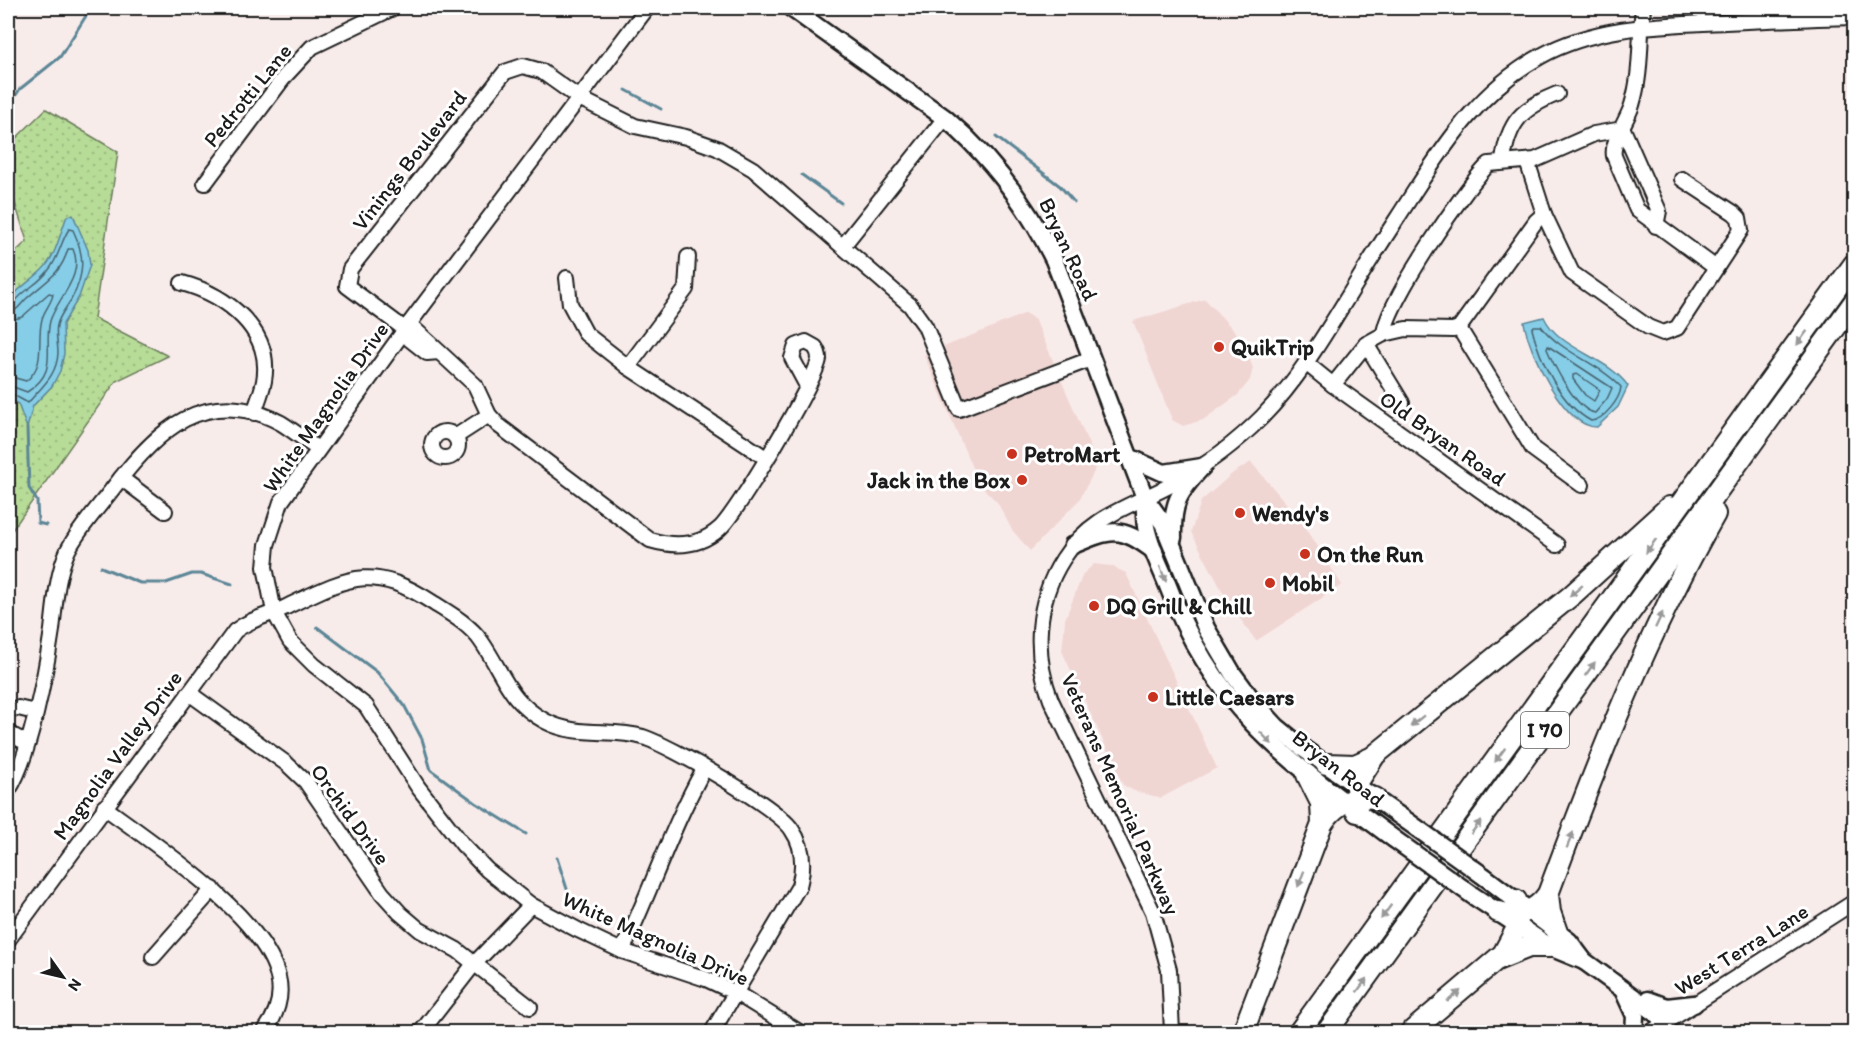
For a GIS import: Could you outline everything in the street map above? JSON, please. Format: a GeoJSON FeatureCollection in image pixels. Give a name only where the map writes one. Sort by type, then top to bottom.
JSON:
{"type":"FeatureCollection","features":[{"type":"Feature","properties":{"kind":"highway","name":"I 70"},"geometry":{"type":"LineString","coordinates":[[1299,1032],[1854,264]]}},
{"type":"Feature","properties":{"kind":"highway","name":"I 70"},"geometry":{"type":"LineString","coordinates":[[1327,1032],[1854,302]]}},
{"type":"Feature","properties":{"kind":"highway"},"geometry":{"type":"LineString","coordinates":[[1497,960],[1554,940],[1548,894],[1654,629],[1680,575],[1763,429]]}},
{"type":"Feature","properties":{"kind":"highway"},"geometry":{"type":"LineString","coordinates":[[1326,764],[1355,765],[1376,755],[1572,595],[1698,481]]}},
{"type":"Feature","properties":{"kind":"highway"},"geometry":{"type":"LineString","coordinates":[[1353,799],[1376,755]]}},
{"type":"Feature","properties":{"kind":"highway"},"geometry":{"type":"LineString","coordinates":[[1307,775],[1321,803],[1322,824]]}},
{"type":"Feature","properties":{"kind":"highway"},"geometry":{"type":"LineString","coordinates":[[1243,1032],[1322,824],[1334,809],[1353,799],[1375,798]]}},
{"type":"Feature","properties":{"kind":"highway"},"geometry":{"type":"LineString","coordinates":[[1498,912],[1521,913],[1548,894]]}},
{"type":"Feature","properties":{"kind":"highway"},"geometry":{"type":"LineString","coordinates":[[1411,1032],[1497,960],[1513,941],[1521,913]]}},
{"type":"Feature","properties":{"kind":"main road","name":"Bryan Road"},"geometry":{"type":"LineString","coordinates":[[791,8],[945,118],[998,170],[1030,214],[1054,260],[1145,498],[1163,523],[1206,628],[1242,688],[1277,727],[1326,764],[1353,799],[1394,839],[1498,912]]}},
{"type":"Feature","properties":{"kind":"main road"},"geometry":{"type":"LineString","coordinates":[[1129,457],[1164,473],[1202,467]]}},
{"type":"Feature","properties":{"kind":"main road"},"geometry":{"type":"LineString","coordinates":[[1174,551],[1172,512],[1186,484],[1202,467]]}},
{"type":"Feature","properties":{"kind":"main road","name":"Bryan Road"},"geometry":{"type":"LineString","coordinates":[[1145,498],[1146,531],[1179,615],[1213,675],[1245,716],[1307,775],[1353,799]]}},
{"type":"Feature","properties":{"kind":"main road"},"geometry":{"type":"LineString","coordinates":[[1073,545],[1113,530],[1136,537],[1154,551]]}},
{"type":"Feature","properties":{"kind":"main road","name":"Bryan Road"},"geometry":{"type":"LineString","coordinates":[[1375,798],[1485,877],[1521,913],[1554,940],[1569,941],[1584,961],[1666,1021]]}},
{"type":"Feature","properties":{"kind":"main road"},"geometry":{"type":"LineString","coordinates":[[1622,988],[1667,1007],[1694,1004]]}},
{"type":"Feature","properties":{"kind":"main road"},"geometry":{"type":"LineString","coordinates":[[1622,988],[1635,1016],[1634,1032]]}},
{"type":"Feature","properties":{"kind":"street","name":"Pedrotti Lane"},"geometry":{"type":"LineString","coordinates":[[205,183],[285,76],[312,47],[393,8]]}},
{"type":"Feature","properties":{"kind":"street","name":"White Magnolia Drive"},"geometry":{"type":"LineString","coordinates":[[647,8],[406,329],[281,502],[270,533],[265,567],[274,612],[290,641],[314,665],[366,706],[418,787],[463,845],[487,870],[531,904],[621,951],[706,979],[736,993],[799,1032]]}},
{"type":"Feature","properties":{"kind":"street"},"geometry":{"type":"LineString","coordinates":[[1635,8],[1641,26]]}},
{"type":"Feature","properties":{"kind":"street"},"geometry":{"type":"LineString","coordinates":[[1643,8],[1638,83],[1623,129],[1612,150],[1633,204],[1656,226],[1716,268]]}},
{"type":"Feature","properties":{"kind":"street","name":"Veterans Memorial Parkway"},"geometry":{"type":"LineString","coordinates":[[1172,1032],[1169,970],[1154,912],[1051,700],[1043,673],[1039,637],[1044,603],[1055,572],[1073,545],[1103,518],[1202,467],[1258,420],[1306,363],[1429,169],[1480,101],[1509,76],[1545,54],[1577,41],[1641,26],[1854,16]]}},
{"type":"Feature","properties":{"kind":"street","name":"Vinings Boulevard"},"geometry":{"type":"LineString","coordinates":[[406,329],[347,286],[350,269],[505,72],[523,66],[541,71],[579,98]]}},
{"type":"Feature","properties":{"kind":"street"},"geometry":{"type":"LineString","coordinates":[[1503,161],[1508,136],[1524,110],[1557,94]]}},
{"type":"Feature","properties":{"kind":"street"},"geometry":{"type":"LineString","coordinates":[[579,98],[635,126],[686,137],[717,148],[753,169],[910,305],[920,319],[959,409],[1091,359]]}},
{"type":"Feature","properties":{"kind":"street"},"geometry":{"type":"LineString","coordinates":[[843,246],[945,118]]}},
{"type":"Feature","properties":{"kind":"street"},"geometry":{"type":"LineString","coordinates":[[1384,334],[1384,323],[1412,271],[1484,168],[1494,162],[1527,161],[1594,134],[1623,129]]}},
{"type":"Feature","properties":{"kind":"street"},"geometry":{"type":"LineString","coordinates":[[1623,129],[1659,211],[1656,226]]}},
{"type":"Feature","properties":{"kind":"street"},"geometry":{"type":"LineString","coordinates":[[1527,161],[1544,214],[1572,273],[1648,327],[1663,333],[1677,328],[1741,230],[1738,218],[1683,179]]}},
{"type":"Feature","properties":{"kind":"street"},"geometry":{"type":"LineString","coordinates":[[1333,386],[1366,344],[1384,334],[1406,329],[1454,330],[1459,328],[1536,221],[1544,214]]}},
{"type":"Feature","properties":{"kind":"street"},"geometry":{"type":"LineString","coordinates":[[628,367],[686,289],[688,257]]}},
{"type":"Feature","properties":{"kind":"street"},"geometry":{"type":"LineString","coordinates":[[567,278],[570,304],[586,334],[628,367],[766,458]]}},
{"type":"Feature","properties":{"kind":"street"},"geometry":{"type":"LineString","coordinates":[[182,283],[206,290],[251,324],[263,350],[264,380],[254,413]]}},
{"type":"Feature","properties":{"kind":"street"},"geometry":{"type":"LineString","coordinates":[[1459,328],[1533,449],[1582,485]]}},
{"type":"Feature","properties":{"kind":"street"},"geometry":{"type":"LineString","coordinates":[[406,329],[427,353],[439,352],[475,385],[489,415],[498,425],[650,540],[669,546],[690,544],[718,530],[728,520],[807,386]]}},
{"type":"Feature","properties":{"kind":"street"},"geometry":{"type":"LineString","coordinates":[[1366,344],[1401,403]]}},
{"type":"Feature","properties":{"kind":"street","name":"Old Bryan Road"},"geometry":{"type":"LineString","coordinates":[[1306,363],[1333,386],[1557,545]]}},
{"type":"Feature","properties":{"kind":"street"},"geometry":{"type":"LineString","coordinates":[[8,791],[27,743],[36,712],[57,591],[69,550],[121,478],[150,443],[169,427],[197,413],[223,409],[254,413],[281,423],[318,449]]}},
{"type":"Feature","properties":{"kind":"street"},"geometry":{"type":"LineString","coordinates":[[455,437],[489,415]]}},
{"type":"Feature","properties":{"kind":"street"},"geometry":{"type":"LineString","coordinates":[[121,478],[165,511]]}},
{"type":"Feature","properties":{"kind":"street","name":"Magnolia Valley Drive"},"geometry":{"type":"LineString","coordinates":[[8,940],[235,631],[253,620],[357,578],[370,577],[398,582],[443,609],[472,630],[482,642],[512,694],[545,721],[574,732],[641,737],[666,747],[778,813],[793,831],[802,857],[803,872],[799,886],[712,1032]]}},
{"type":"Feature","properties":{"kind":"street","name":"Orchid Drive"},"geometry":{"type":"LineString","coordinates":[[189,693],[287,764],[319,797],[382,893],[400,913],[420,930],[457,950],[530,1007]]}},
{"type":"Feature","properties":{"kind":"street"},"geometry":{"type":"LineString","coordinates":[[8,710],[18,708],[36,712]]}},
{"type":"Feature","properties":{"kind":"street"},"geometry":{"type":"LineString","coordinates":[[8,733],[27,743]]}},
{"type":"Feature","properties":{"kind":"street"},"geometry":{"type":"LineString","coordinates":[[621,951],[641,910],[675,822],[704,769]]}},
{"type":"Feature","properties":{"kind":"street"},"geometry":{"type":"LineString","coordinates":[[104,807],[213,890],[238,913],[275,966],[280,989],[278,1007],[264,1032]]}},
{"type":"Feature","properties":{"kind":"street"},"geometry":{"type":"LineString","coordinates":[[153,957],[213,890]]}},
{"type":"Feature","properties":{"kind":"street","name":"West Terra Lane"},"geometry":{"type":"LineString","coordinates":[[1651,1032],[1854,903]]}},
{"type":"Feature","properties":{"kind":"street"},"geometry":{"type":"LineString","coordinates":[[421,1032],[474,964],[531,904]]}},
{"type":"Feature","properties":{"kind":"shaded area"},"geometry":{"type":"Polygon","coordinates":[[[1205,299],[1241,338],[1253,368],[1250,380],[1238,395],[1203,420],[1183,426],[1172,420],[1133,321],[1205,299]]]}},
{"type":"Feature","properties":{"kind":"shaded area"},"geometry":{"type":"Polygon","coordinates":[[[1026,313],[1036,321],[1096,461],[1094,472],[1079,500],[1030,551],[1012,530],[997,502],[979,484],[924,355],[1026,313]]]}},
{"type":"Feature","properties":{"kind":"shaded area"},"geometry":{"type":"Polygon","coordinates":[[[1251,462],[1303,523],[1342,585],[1256,641],[1228,602],[1191,532],[1201,501],[1233,473],[1251,462]]]}},
{"type":"Feature","properties":{"kind":"shaded area"},"geometry":{"type":"Polygon","coordinates":[[[1094,564],[1111,566],[1126,573],[1217,768],[1161,798],[1134,791],[1123,785],[1062,651],[1065,619],[1083,574],[1094,564]]]}},
{"type":"Feature","properties":{"kind":"green space"},"geometry":{"type":"Polygon","coordinates":[[[46,109],[118,152],[94,318],[168,356],[116,381],[8,536],[8,259],[27,241],[8,181],[8,146],[46,109]]]}},
{"type":"Feature","properties":{"kind":"water"},"geometry":{"type":"Polygon","coordinates":[[[73,215],[88,250],[90,265],[79,297],[63,324],[64,354],[60,371],[52,386],[33,406],[27,428],[18,404],[8,397],[8,302],[47,265],[67,216],[73,215]]]}},
{"type":"Feature","properties":{"kind":"water"},"geometry":{"type":"Polygon","coordinates":[[[1544,317],[1560,337],[1608,367],[1628,386],[1618,407],[1597,427],[1585,424],[1572,415],[1560,402],[1540,368],[1524,322],[1544,317]]]}},
{"type":"Feature","properties":{"kind":"waterway"},"geometry":{"type":"LineString","coordinates":[[8,107],[20,89],[60,57],[91,8]]}},
{"type":"Feature","properties":{"kind":"waterway"},"geometry":{"type":"LineString","coordinates":[[626,90],[661,109]]}},
{"type":"Feature","properties":{"kind":"waterway"},"geometry":{"type":"LineString","coordinates":[[996,137],[1060,186],[1074,202]]}},
{"type":"Feature","properties":{"kind":"waterway"},"geometry":{"type":"LineString","coordinates":[[802,175],[841,203]]}},
{"type":"Feature","properties":{"kind":"waterway"},"geometry":{"type":"LineString","coordinates":[[27,428],[29,488],[37,501],[38,523],[46,525]]}},
{"type":"Feature","properties":{"kind":"waterway"},"geometry":{"type":"LineString","coordinates":[[101,567],[140,583],[166,583],[192,574],[201,574],[232,584]]}},
{"type":"Feature","properties":{"kind":"waterway"},"geometry":{"type":"LineString","coordinates":[[317,627],[377,672],[404,705],[422,739],[431,770],[476,803],[526,834]]}},
{"type":"Feature","properties":{"kind":"waterway"},"geometry":{"type":"LineString","coordinates":[[557,858],[567,889]]}},
{"type":"Feature","properties":{"kind":"place","name":"QuikTrip"},"geometry":{"type":"Point","coordinates":[1219,347]}},
{"type":"Feature","properties":{"kind":"place","name":"PetroMart"},"geometry":{"type":"Point","coordinates":[1012,454]}},
{"type":"Feature","properties":{"kind":"place","name":"Jack in the Box"},"geometry":{"type":"Point","coordinates":[1022,480]}},
{"type":"Feature","properties":{"kind":"place","name":"Wendy's"},"geometry":{"type":"Point","coordinates":[1240,513]}},
{"type":"Feature","properties":{"kind":"place","name":"On the Run"},"geometry":{"type":"Point","coordinates":[1305,554]}},
{"type":"Feature","properties":{"kind":"place","name":"Mobil"},"geometry":{"type":"Point","coordinates":[1270,583]}},
{"type":"Feature","properties":{"kind":"place","name":"DQ Grill & Chill"},"geometry":{"type":"Point","coordinates":[1094,606]}},
{"type":"Feature","properties":{"kind":"place","name":"Little Caesars"},"geometry":{"type":"Point","coordinates":[1153,697]}}]}
